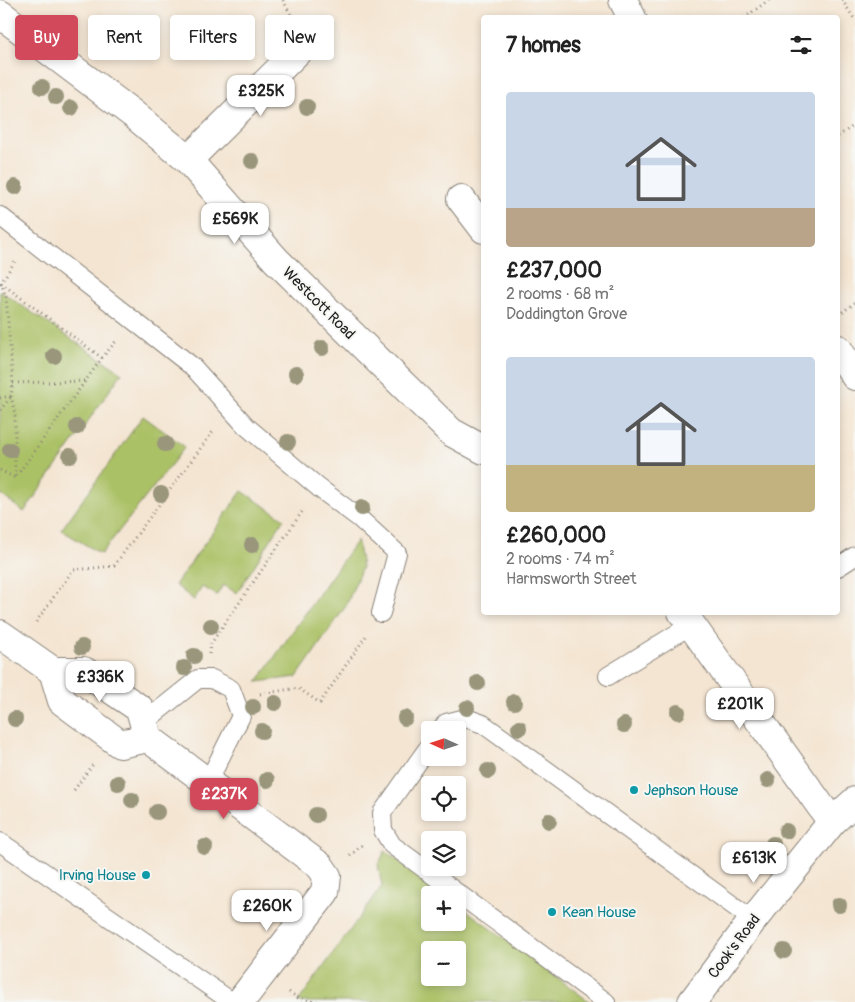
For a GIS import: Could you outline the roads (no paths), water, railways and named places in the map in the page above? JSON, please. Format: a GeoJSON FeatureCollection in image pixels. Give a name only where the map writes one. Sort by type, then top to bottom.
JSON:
{"type":"FeatureCollection","features":[{"type":"Feature","properties":{"kind":"street"},"geometry":{"type":"LineString","coordinates":[[623,0],[630,15]]}},
{"type":"Feature","properties":{"kind":"street","name":"Westcott Road"},"geometry":{"type":"LineString","coordinates":[[0,14],[133,114],[188,160],[276,260],[451,432],[481,448]]}},
{"type":"Feature","properties":{"kind":"street"},"geometry":{"type":"LineString","coordinates":[[188,160],[289,60]]}},
{"type":"Feature","properties":{"kind":"street"},"geometry":{"type":"LineString","coordinates":[[461,199],[481,224]]}},
{"type":"Feature","properties":{"kind":"street"},"geometry":{"type":"LineString","coordinates":[[840,352],[855,376]]}},
{"type":"Feature","properties":{"kind":"street"},"geometry":{"type":"LineString","coordinates":[[686,618],[832,822]]}},
{"type":"Feature","properties":{"kind":"street"},"geometry":{"type":"LineString","coordinates":[[9,640],[53,671],[84,671],[140,709],[145,730],[208,782],[320,866],[327,876],[325,892],[240,1002]]}},
{"type":"Feature","properties":{"kind":"street"},"geometry":{"type":"LineString","coordinates":[[53,671],[62,701],[120,744],[145,730]]}},
{"type":"Feature","properties":{"kind":"street","name":"Cook's Road"},"geometry":{"type":"LineString","coordinates":[[692,1002],[753,920],[832,822],[855,801]]}},
{"type":"Feature","properties":{"kind":"lane"},"geometry":{"type":"LineString","coordinates":[[0,216],[193,367],[246,426],[319,488],[359,518],[398,553],[381,613]]}},
{"type":"Feature","properties":{"kind":"lane"},"geometry":{"type":"LineString","coordinates":[[840,566],[855,556]]}},
{"type":"Feature","properties":{"kind":"lane"},"geometry":{"type":"LineString","coordinates":[[608,676],[686,618]]}},
{"type":"Feature","properties":{"kind":"lane"},"geometry":{"type":"LineString","coordinates":[[145,730],[198,679],[212,680],[231,689],[241,716],[208,782]]}},
{"type":"Feature","properties":{"kind":"lane"},"geometry":{"type":"LineString","coordinates":[[454,721],[466,718],[483,724],[753,920]]}},
{"type":"Feature","properties":{"kind":"lane"},"geometry":{"type":"LineString","coordinates":[[421,758],[382,813],[383,830],[392,845],[606,1002]]}},
{"type":"Feature","properties":{"kind":"lane"},"geometry":{"type":"LineString","coordinates":[[0,842],[232,1002]]}},
{"type":"Feature","properties":{"kind":"place","name":"Jephson House"},"geometry":{"type":"Point","coordinates":[634,790]}},
{"type":"Feature","properties":{"kind":"place","name":"Irving House"},"geometry":{"type":"Point","coordinates":[146,875]}},
{"type":"Feature","properties":{"kind":"place","name":"Kean House"},"geometry":{"type":"Point","coordinates":[552,912]}}]}
